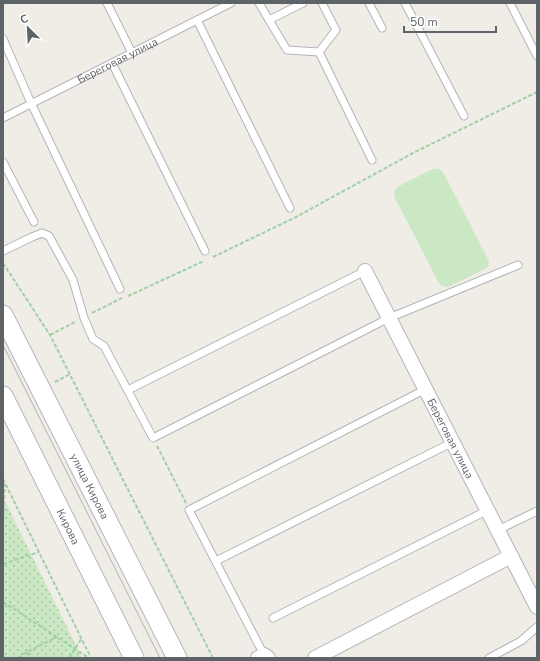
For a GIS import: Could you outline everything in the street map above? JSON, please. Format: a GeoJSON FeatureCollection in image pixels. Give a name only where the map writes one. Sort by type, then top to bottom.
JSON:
{"type":"FeatureCollection","features":[{"type":"Feature","properties":{"kind":"main road","name":"улица Кирова"},"geometry":{"type":"LineString","coordinates":[[3,315],[177,658]]}},
{"type":"Feature","properties":{"kind":"main road","name":"Кирова"},"geometry":{"type":"LineString","coordinates":[[3,396],[134,658]]}},
{"type":"Feature","properties":{"kind":"street","name":"Береговая улица"},"geometry":{"type":"LineString","coordinates":[[365,271],[537,606]]}},
{"type":"Feature","properties":{"kind":"street"},"geometry":{"type":"LineString","coordinates":[[315,658],[511,556]]}},
{"type":"Feature","properties":{"kind":"lane"},"geometry":{"type":"LineString","coordinates":[[107,3],[132,53]]}},
{"type":"Feature","properties":{"kind":"lane","name":"Береговая улица"},"geometry":{"type":"LineString","coordinates":[[3,118],[231,3]]}},
{"type":"Feature","properties":{"kind":"lane"},"geometry":{"type":"LineString","coordinates":[[259,3],[286,50],[319,52]]}},
{"type":"Feature","properties":{"kind":"lane"},"geometry":{"type":"LineString","coordinates":[[269,20],[303,3]]}},
{"type":"Feature","properties":{"kind":"lane"},"geometry":{"type":"LineString","coordinates":[[319,52],[336,30],[322,3]]}},
{"type":"Feature","properties":{"kind":"lane"},"geometry":{"type":"LineString","coordinates":[[369,3],[382,28]]}},
{"type":"Feature","properties":{"kind":"lane"},"geometry":{"type":"LineString","coordinates":[[405,3],[464,116]]}},
{"type":"Feature","properties":{"kind":"lane"},"geometry":{"type":"LineString","coordinates":[[510,3],[537,56]]}},
{"type":"Feature","properties":{"kind":"lane"},"geometry":{"type":"LineString","coordinates":[[197,20],[290,208]]}},
{"type":"Feature","properties":{"kind":"lane"},"geometry":{"type":"LineString","coordinates":[[3,39],[31,104],[120,289]]}},
{"type":"Feature","properties":{"kind":"lane"},"geometry":{"type":"LineString","coordinates":[[319,52],[372,160]]}},
{"type":"Feature","properties":{"kind":"lane"},"geometry":{"type":"LineString","coordinates":[[112,63],[205,251]]}},
{"type":"Feature","properties":{"kind":"lane"},"geometry":{"type":"LineString","coordinates":[[3,162],[34,222]]}},
{"type":"Feature","properties":{"kind":"lane"},"geometry":{"type":"LineString","coordinates":[[3,251],[42,233],[50,236],[73,280],[84,318],[93,340],[104,346],[153,438],[389,318],[518,265]]}},
{"type":"Feature","properties":{"kind":"lane"},"geometry":{"type":"LineString","coordinates":[[128,390],[365,271]]}},
{"type":"Feature","properties":{"kind":"lane"},"geometry":{"type":"LineString","coordinates":[[264,657],[190,510],[426,389]]}},
{"type":"Feature","properties":{"kind":"lane"},"geometry":{"type":"LineString","coordinates":[[216,562],[453,442]]}},
{"type":"Feature","properties":{"kind":"lane"},"geometry":{"type":"LineString","coordinates":[[273,618],[488,510]]}},
{"type":"Feature","properties":{"kind":"lane"},"geometry":{"type":"LineString","coordinates":[[498,530],[537,511]]}},
{"type":"Feature","properties":{"kind":"lane"},"geometry":{"type":"LineString","coordinates":[[488,658],[521,641],[537,627]]}},
{"type":"Feature","properties":{"kind":"path"},"geometry":{"type":"LineString","coordinates":[[3,263],[50,334],[213,658]]}},
{"type":"Feature","properties":{"kind":"path"},"geometry":{"type":"LineString","coordinates":[[153,438],[190,510]]}},
{"type":"Feature","properties":{"kind":"path"},"geometry":{"type":"LineString","coordinates":[[3,479],[82,638],[90,658]]}},
{"type":"Feature","properties":{"kind":"path"},"geometry":{"type":"LineString","coordinates":[[3,517],[5,483]]}},
{"type":"Feature","properties":{"kind":"path"},"geometry":{"type":"LineString","coordinates":[[3,564],[39,552]]}},
{"type":"Feature","properties":{"kind":"path"},"geometry":{"type":"LineString","coordinates":[[3,602],[90,658]]}},
{"type":"Feature","properties":{"kind":"path"},"geometry":{"type":"LineString","coordinates":[[18,658],[27,652],[57,638]]}},
{"type":"Feature","properties":{"kind":"path"},"geometry":{"type":"LineString","coordinates":[[69,658],[82,638]]}},
{"type":"Feature","properties":{"kind":"path"},"geometry":{"type":"LineString","coordinates":[[27,652],[29,658]]}},
{"type":"Feature","properties":{"kind":"green space"},"geometry":{"type":"Polygon","coordinates":[[[433,169],[438,169],[443,172],[489,261],[488,266],[485,269],[448,287],[442,286],[439,283],[394,196],[395,190],[399,186],[433,169]]]}},
{"type":"Feature","properties":{"kind":"green space"},"geometry":{"type":"Polygon","coordinates":[[[3,497],[82,658],[3,658],[3,497]]]}},
{"type":"Feature","properties":{"kind":"tram line"},"geometry":{"type":"LineString","coordinates":[[3,345],[160,658]]}}]}
